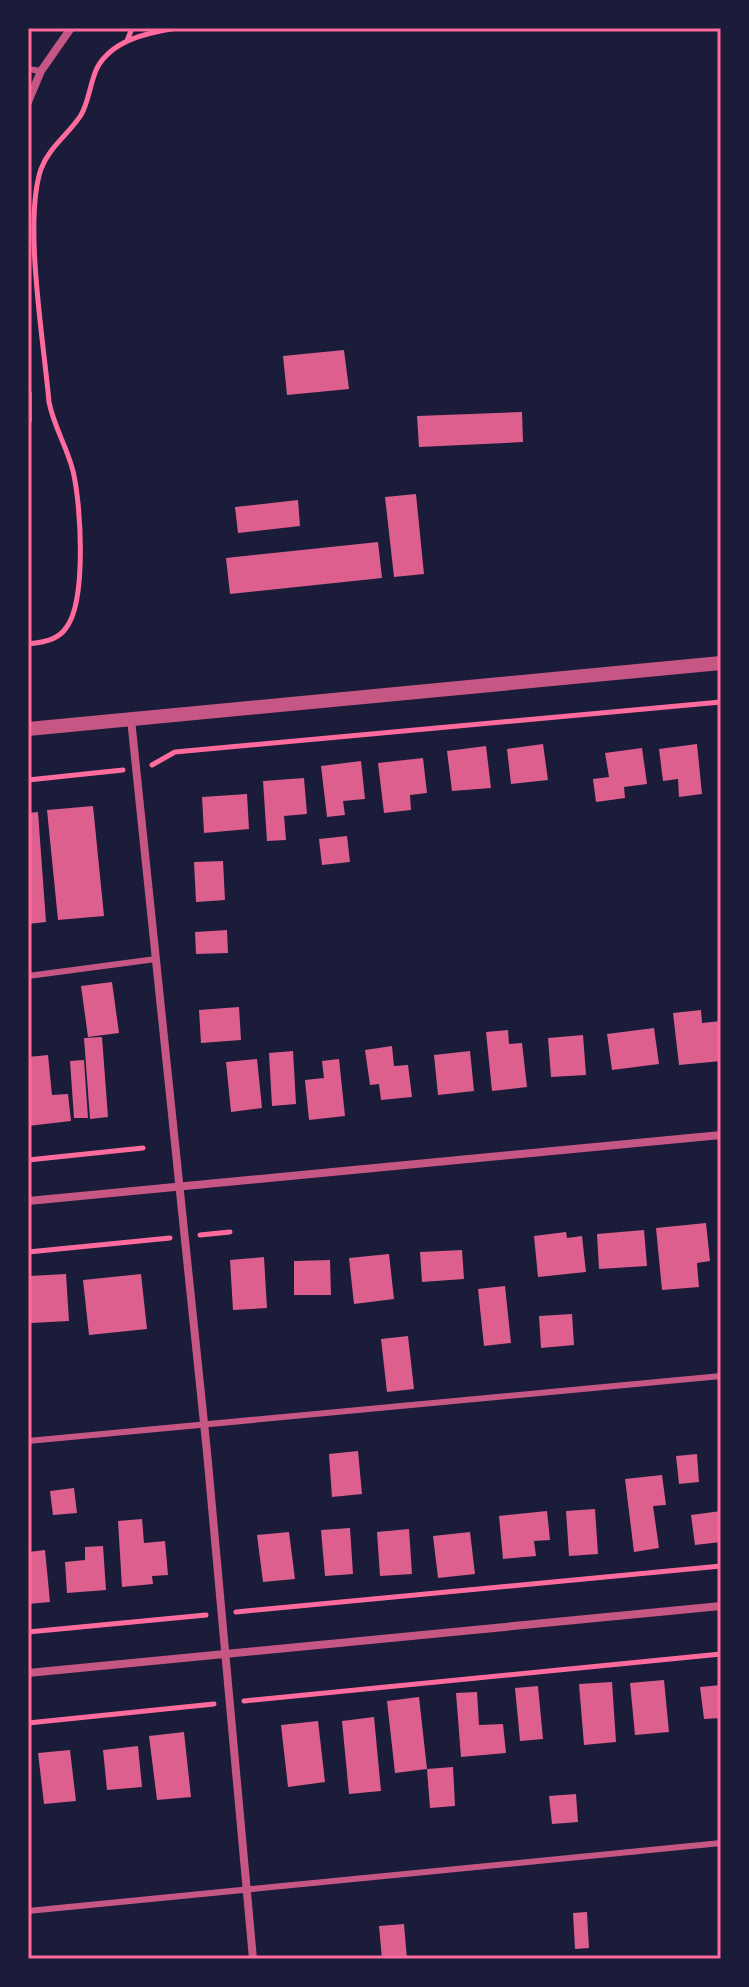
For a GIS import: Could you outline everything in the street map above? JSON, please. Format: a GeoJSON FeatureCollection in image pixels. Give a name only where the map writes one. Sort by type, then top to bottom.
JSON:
{"type":"FeatureCollection","features":[{"type":"Feature","properties":{"kind":"street"},"geometry":{"type":"LineString","coordinates":[[28,102],[41,71],[71,28]]}},
{"type":"Feature","properties":{"kind":"street"},"geometry":{"type":"LineString","coordinates":[[28,394],[28,420]]}},
{"type":"Feature","properties":{"kind":"street"},"geometry":{"type":"LineString","coordinates":[[28,729],[721,663]]}},
{"type":"Feature","properties":{"kind":"street"},"geometry":{"type":"LineString","coordinates":[[131,719],[204,1425],[253,1959]]}},
{"type":"Feature","properties":{"kind":"street"},"geometry":{"type":"LineString","coordinates":[[28,1201],[721,1135]]}},
{"type":"Feature","properties":{"kind":"street"},"geometry":{"type":"LineString","coordinates":[[28,1673],[721,1606]]}},
{"type":"Feature","properties":{"kind":"lane"},"geometry":{"type":"LineString","coordinates":[[28,69],[41,71]]}},
{"type":"Feature","properties":{"kind":"lane"},"geometry":{"type":"LineString","coordinates":[[28,976],[156,959]]}},
{"type":"Feature","properties":{"kind":"lane"},"geometry":{"type":"LineString","coordinates":[[28,1441],[721,1376]]}},
{"type":"Feature","properties":{"kind":"lane"},"geometry":{"type":"LineString","coordinates":[[28,1911],[721,1843]]}},
{"type":"Feature","properties":{"kind":"path"},"geometry":{"type":"LineString","coordinates":[[127,42],[132,28]]}},
{"type":"Feature","properties":{"kind":"path"},"geometry":{"type":"LineString","coordinates":[[28,644],[50,641],[66,629],[75,608],[78,585],[79,497],[72,467],[54,428],[49,402],[33,212],[42,168],[57,142],[82,114],[97,68],[109,50],[145,33],[174,28]]}},
{"type":"Feature","properties":{"kind":"path"},"geometry":{"type":"LineString","coordinates":[[28,780],[160,763],[175,752],[721,702]]}},
{"type":"Feature","properties":{"kind":"path"},"geometry":{"type":"LineString","coordinates":[[28,1160],[143,1148]]}},
{"type":"Feature","properties":{"kind":"path"},"geometry":{"type":"LineString","coordinates":[[28,1252],[230,1232]]}},
{"type":"Feature","properties":{"kind":"path"},"geometry":{"type":"LineString","coordinates":[[28,1632],[721,1566]]}},
{"type":"Feature","properties":{"kind":"path"},"geometry":{"type":"LineString","coordinates":[[28,1723],[721,1654]]}},
{"type":"Feature","properties":{"kind":"building"},"geometry":{"type":"Polygon","coordinates":[[[344,350],[349,389],[287,395],[283,356],[344,350]]]}},
{"type":"Feature","properties":{"kind":"building"},"geometry":{"type":"Polygon","coordinates":[[[522,412],[523,442],[419,447],[417,416],[522,412]]]}},
{"type":"Feature","properties":{"kind":"building"},"geometry":{"type":"Polygon","coordinates":[[[416,494],[424,574],[394,577],[385,497],[416,494]]]}},
{"type":"Feature","properties":{"kind":"building"},"geometry":{"type":"Polygon","coordinates":[[[298,500],[300,526],[238,533],[235,507],[298,500]]]}},
{"type":"Feature","properties":{"kind":"building"},"geometry":{"type":"Polygon","coordinates":[[[378,542],[382,578],[230,594],[226,558],[378,542]]]}},
{"type":"Feature","properties":{"kind":"building"},"geometry":{"type":"Polygon","coordinates":[[[543,744],[548,780],[511,784],[507,749],[543,744]]]}},
{"type":"Feature","properties":{"kind":"building"},"geometry":{"type":"Polygon","coordinates":[[[697,744],[702,794],[679,797],[678,779],[663,781],[659,749],[697,744]]]}},
{"type":"Feature","properties":{"kind":"building"},"geometry":{"type":"Polygon","coordinates":[[[486,746],[491,788],[452,791],[447,751],[486,746]]]}},
{"type":"Feature","properties":{"kind":"building"},"geometry":{"type":"Polygon","coordinates":[[[642,748],[647,784],[624,787],[625,798],[596,802],[593,779],[609,777],[605,753],[642,748]]]}},
{"type":"Feature","properties":{"kind":"building"},"geometry":{"type":"Polygon","coordinates":[[[423,758],[427,793],[410,795],[411,810],[384,813],[378,763],[423,758]]]}},
{"type":"Feature","properties":{"kind":"building"},"geometry":{"type":"Polygon","coordinates":[[[361,761],[365,799],[343,801],[345,815],[327,817],[321,766],[361,761]]]}},
{"type":"Feature","properties":{"kind":"building"},"geometry":{"type":"Polygon","coordinates":[[[304,778],[307,814],[284,816],[286,840],[267,841],[263,781],[304,778]]]}},
{"type":"Feature","properties":{"kind":"building"},"geometry":{"type":"Polygon","coordinates":[[[247,794],[249,829],[204,833],[202,797],[247,794]]]}},
{"type":"Feature","properties":{"kind":"building"},"geometry":{"type":"Polygon","coordinates":[[[93,806],[104,916],[58,920],[47,810],[93,806]]]}},
{"type":"Feature","properties":{"kind":"building"},"geometry":{"type":"Polygon","coordinates":[[[38,812],[46,922],[28,924],[28,813],[38,812]]]}},
{"type":"Feature","properties":{"kind":"building"},"geometry":{"type":"Polygon","coordinates":[[[347,836],[350,862],[322,865],[319,839],[347,836]]]}},
{"type":"Feature","properties":{"kind":"building"},"geometry":{"type":"Polygon","coordinates":[[[223,861],[225,900],[196,902],[194,862],[223,861]]]}},
{"type":"Feature","properties":{"kind":"building"},"geometry":{"type":"Polygon","coordinates":[[[227,930],[228,953],[196,954],[195,932],[227,930]]]}},
{"type":"Feature","properties":{"kind":"building"},"geometry":{"type":"Polygon","coordinates":[[[112,982],[119,1033],[88,1037],[81,986],[112,982]]]}},
{"type":"Feature","properties":{"kind":"building"},"geometry":{"type":"Polygon","coordinates":[[[239,1007],[241,1040],[201,1043],[199,1010],[239,1007]]]}},
{"type":"Feature","properties":{"kind":"building"},"geometry":{"type":"Polygon","coordinates":[[[701,1010],[702,1023],[721,1021],[721,1061],[679,1065],[673,1013],[701,1010]]]}},
{"type":"Feature","properties":{"kind":"building"},"geometry":{"type":"Polygon","coordinates":[[[654,1028],[659,1064],[612,1070],[607,1034],[654,1028]]]}},
{"type":"Feature","properties":{"kind":"building"},"geometry":{"type":"Polygon","coordinates":[[[508,1030],[509,1044],[522,1043],[527,1087],[492,1091],[486,1032],[508,1030]]]}},
{"type":"Feature","properties":{"kind":"building"},"geometry":{"type":"Polygon","coordinates":[[[583,1035],[586,1075],[551,1077],[548,1038],[583,1035]]]}},
{"type":"Feature","properties":{"kind":"building"},"geometry":{"type":"Polygon","coordinates":[[[102,1037],[108,1117],[90,1119],[84,1038],[102,1037]]]}},
{"type":"Feature","properties":{"kind":"building"},"geometry":{"type":"Polygon","coordinates":[[[392,1046],[394,1066],[408,1065],[412,1097],[381,1100],[379,1084],[370,1085],[365,1050],[392,1046]]]}},
{"type":"Feature","properties":{"kind":"building"},"geometry":{"type":"Polygon","coordinates":[[[293,1051],[296,1104],[272,1106],[269,1053],[293,1051]]]}},
{"type":"Feature","properties":{"kind":"building"},"geometry":{"type":"Polygon","coordinates":[[[470,1051],[474,1091],[438,1095],[434,1055],[470,1051]]]}},
{"type":"Feature","properties":{"kind":"building"},"geometry":{"type":"Polygon","coordinates":[[[48,1055],[52,1095],[68,1094],[71,1121],[28,1126],[28,1057],[48,1055]]]}},
{"type":"Feature","properties":{"kind":"building"},"geometry":{"type":"Polygon","coordinates":[[[257,1059],[262,1108],[231,1112],[226,1062],[257,1059]]]}},
{"type":"Feature","properties":{"kind":"building"},"geometry":{"type":"Polygon","coordinates":[[[339,1059],[345,1116],[309,1120],[305,1080],[324,1078],[322,1061],[339,1059]]]}},
{"type":"Feature","properties":{"kind":"building"},"geometry":{"type":"Polygon","coordinates":[[[84,1060],[88,1118],[74,1118],[70,1061],[84,1060]]]}},
{"type":"Feature","properties":{"kind":"building"},"geometry":{"type":"Polygon","coordinates":[[[706,1223],[710,1261],[697,1263],[699,1287],[662,1290],[656,1228],[706,1223]]]}},
{"type":"Feature","properties":{"kind":"building"},"geometry":{"type":"Polygon","coordinates":[[[644,1230],[647,1266],[599,1269],[597,1234],[644,1230]]]}},
{"type":"Feature","properties":{"kind":"building"},"geometry":{"type":"Polygon","coordinates":[[[566,1232],[567,1238],[582,1236],[586,1272],[538,1277],[534,1236],[566,1232]]]}},
{"type":"Feature","properties":{"kind":"building"},"geometry":{"type":"Polygon","coordinates":[[[462,1250],[464,1279],[422,1282],[420,1252],[462,1250]]]}},
{"type":"Feature","properties":{"kind":"building"},"geometry":{"type":"Polygon","coordinates":[[[389,1254],[394,1299],[354,1304],[349,1258],[389,1254]]]}},
{"type":"Feature","properties":{"kind":"building"},"geometry":{"type":"Polygon","coordinates":[[[264,1257],[267,1308],[233,1310],[230,1260],[264,1257]]]}},
{"type":"Feature","properties":{"kind":"building"},"geometry":{"type":"Polygon","coordinates":[[[330,1260],[331,1295],[294,1295],[294,1261],[330,1260]]]}},
{"type":"Feature","properties":{"kind":"building"},"geometry":{"type":"Polygon","coordinates":[[[66,1274],[69,1321],[31,1323],[29,1276],[66,1274]]]}},
{"type":"Feature","properties":{"kind":"building"},"geometry":{"type":"Polygon","coordinates":[[[141,1274],[147,1329],[89,1335],[83,1280],[141,1274]]]}},
{"type":"Feature","properties":{"kind":"building"},"geometry":{"type":"Polygon","coordinates":[[[505,1286],[511,1343],[484,1346],[478,1289],[505,1286]]]}},
{"type":"Feature","properties":{"kind":"building"},"geometry":{"type":"Polygon","coordinates":[[[572,1314],[574,1345],[541,1348],[539,1316],[572,1314]]]}},
{"type":"Feature","properties":{"kind":"building"},"geometry":{"type":"Polygon","coordinates":[[[408,1336],[414,1389],[387,1392],[381,1339],[408,1336]]]}},
{"type":"Feature","properties":{"kind":"building"},"geometry":{"type":"Polygon","coordinates":[[[358,1451],[362,1494],[332,1497],[329,1454],[358,1451]]]}},
{"type":"Feature","properties":{"kind":"building"},"geometry":{"type":"Polygon","coordinates":[[[697,1454],[699,1482],[679,1484],[676,1456],[697,1454]]]}},
{"type":"Feature","properties":{"kind":"building"},"geometry":{"type":"Polygon","coordinates":[[[662,1475],[666,1505],[653,1506],[659,1548],[634,1552],[625,1479],[662,1475]]]}},
{"type":"Feature","properties":{"kind":"building"},"geometry":{"type":"Polygon","coordinates":[[[74,1488],[77,1513],[53,1515],[50,1491],[74,1488]]]}},
{"type":"Feature","properties":{"kind":"building"},"geometry":{"type":"Polygon","coordinates":[[[595,1509],[598,1554],[569,1556],[566,1511],[595,1509]]]}},
{"type":"Feature","properties":{"kind":"building"},"geometry":{"type":"Polygon","coordinates":[[[547,1511],[550,1540],[534,1541],[536,1556],[503,1559],[499,1516],[547,1511]]]}},
{"type":"Feature","properties":{"kind":"building"},"geometry":{"type":"Polygon","coordinates":[[[721,1511],[721,1542],[695,1545],[691,1515],[721,1511]]]}},
{"type":"Feature","properties":{"kind":"building"},"geometry":{"type":"Polygon","coordinates":[[[142,1519],[144,1543],[165,1541],[168,1575],[152,1576],[153,1584],[122,1587],[118,1521],[142,1519]]]}},
{"type":"Feature","properties":{"kind":"building"},"geometry":{"type":"Polygon","coordinates":[[[350,1528],[353,1574],[325,1576],[321,1530],[350,1528]]]}},
{"type":"Feature","properties":{"kind":"building"},"geometry":{"type":"Polygon","coordinates":[[[409,1529],[412,1574],[380,1576],[377,1532],[409,1529]]]}},
{"type":"Feature","properties":{"kind":"building"},"geometry":{"type":"Polygon","coordinates":[[[289,1532],[295,1579],[263,1582],[257,1535],[289,1532]]]}},
{"type":"Feature","properties":{"kind":"building"},"geometry":{"type":"Polygon","coordinates":[[[470,1532],[475,1574],[438,1578],[433,1536],[470,1532]]]}},
{"type":"Feature","properties":{"kind":"building"},"geometry":{"type":"Polygon","coordinates":[[[103,1546],[106,1590],[67,1593],[65,1562],[85,1560],[85,1547],[103,1546]]]}},
{"type":"Feature","properties":{"kind":"building"},"geometry":{"type":"Polygon","coordinates":[[[45,1550],[50,1602],[28,1604],[28,1552],[45,1550]]]}},
{"type":"Feature","properties":{"kind":"building"},"geometry":{"type":"Polygon","coordinates":[[[664,1680],[669,1732],[635,1735],[630,1683],[664,1680]]]}},
{"type":"Feature","properties":{"kind":"building"},"geometry":{"type":"Polygon","coordinates":[[[612,1682],[616,1742],[584,1745],[579,1684],[612,1682]]]}},
{"type":"Feature","properties":{"kind":"building"},"geometry":{"type":"Polygon","coordinates":[[[721,1685],[721,1718],[704,1719],[700,1687],[721,1685]]]}},
{"type":"Feature","properties":{"kind":"building"},"geometry":{"type":"Polygon","coordinates":[[[538,1686],[543,1739],[520,1741],[515,1688],[538,1686]]]}},
{"type":"Feature","properties":{"kind":"building"},"geometry":{"type":"Polygon","coordinates":[[[477,1692],[479,1725],[503,1724],[506,1753],[461,1757],[456,1693],[477,1692]]]}},
{"type":"Feature","properties":{"kind":"building"},"geometry":{"type":"Polygon","coordinates":[[[419,1697],[427,1769],[395,1773],[387,1701],[419,1697]]]}},
{"type":"Feature","properties":{"kind":"building"},"geometry":{"type":"Polygon","coordinates":[[[374,1717],[381,1791],[349,1794],[342,1721],[374,1717]]]}},
{"type":"Feature","properties":{"kind":"building"},"geometry":{"type":"Polygon","coordinates":[[[318,1721],[325,1782],[288,1787],[281,1725],[318,1721]]]}},
{"type":"Feature","properties":{"kind":"building"},"geometry":{"type":"Polygon","coordinates":[[[184,1732],[191,1797],[157,1800],[149,1736],[184,1732]]]}},
{"type":"Feature","properties":{"kind":"building"},"geometry":{"type":"Polygon","coordinates":[[[138,1746],[142,1787],[107,1790],[103,1750],[138,1746]]]}},
{"type":"Feature","properties":{"kind":"building"},"geometry":{"type":"Polygon","coordinates":[[[70,1750],[76,1801],[44,1804],[38,1753],[70,1750]]]}},
{"type":"Feature","properties":{"kind":"building"},"geometry":{"type":"Polygon","coordinates":[[[453,1767],[455,1806],[430,1808],[427,1769],[453,1767]]]}},
{"type":"Feature","properties":{"kind":"building"},"geometry":{"type":"Polygon","coordinates":[[[576,1794],[578,1822],[552,1824],[549,1796],[576,1794]]]}},
{"type":"Feature","properties":{"kind":"building"},"geometry":{"type":"Polygon","coordinates":[[[587,1912],[589,1948],[575,1949],[573,1913],[587,1912]]]}},
{"type":"Feature","properties":{"kind":"building"},"geometry":{"type":"Polygon","coordinates":[[[404,1924],[407,1959],[382,1959],[379,1926],[404,1924]]]}}]}
